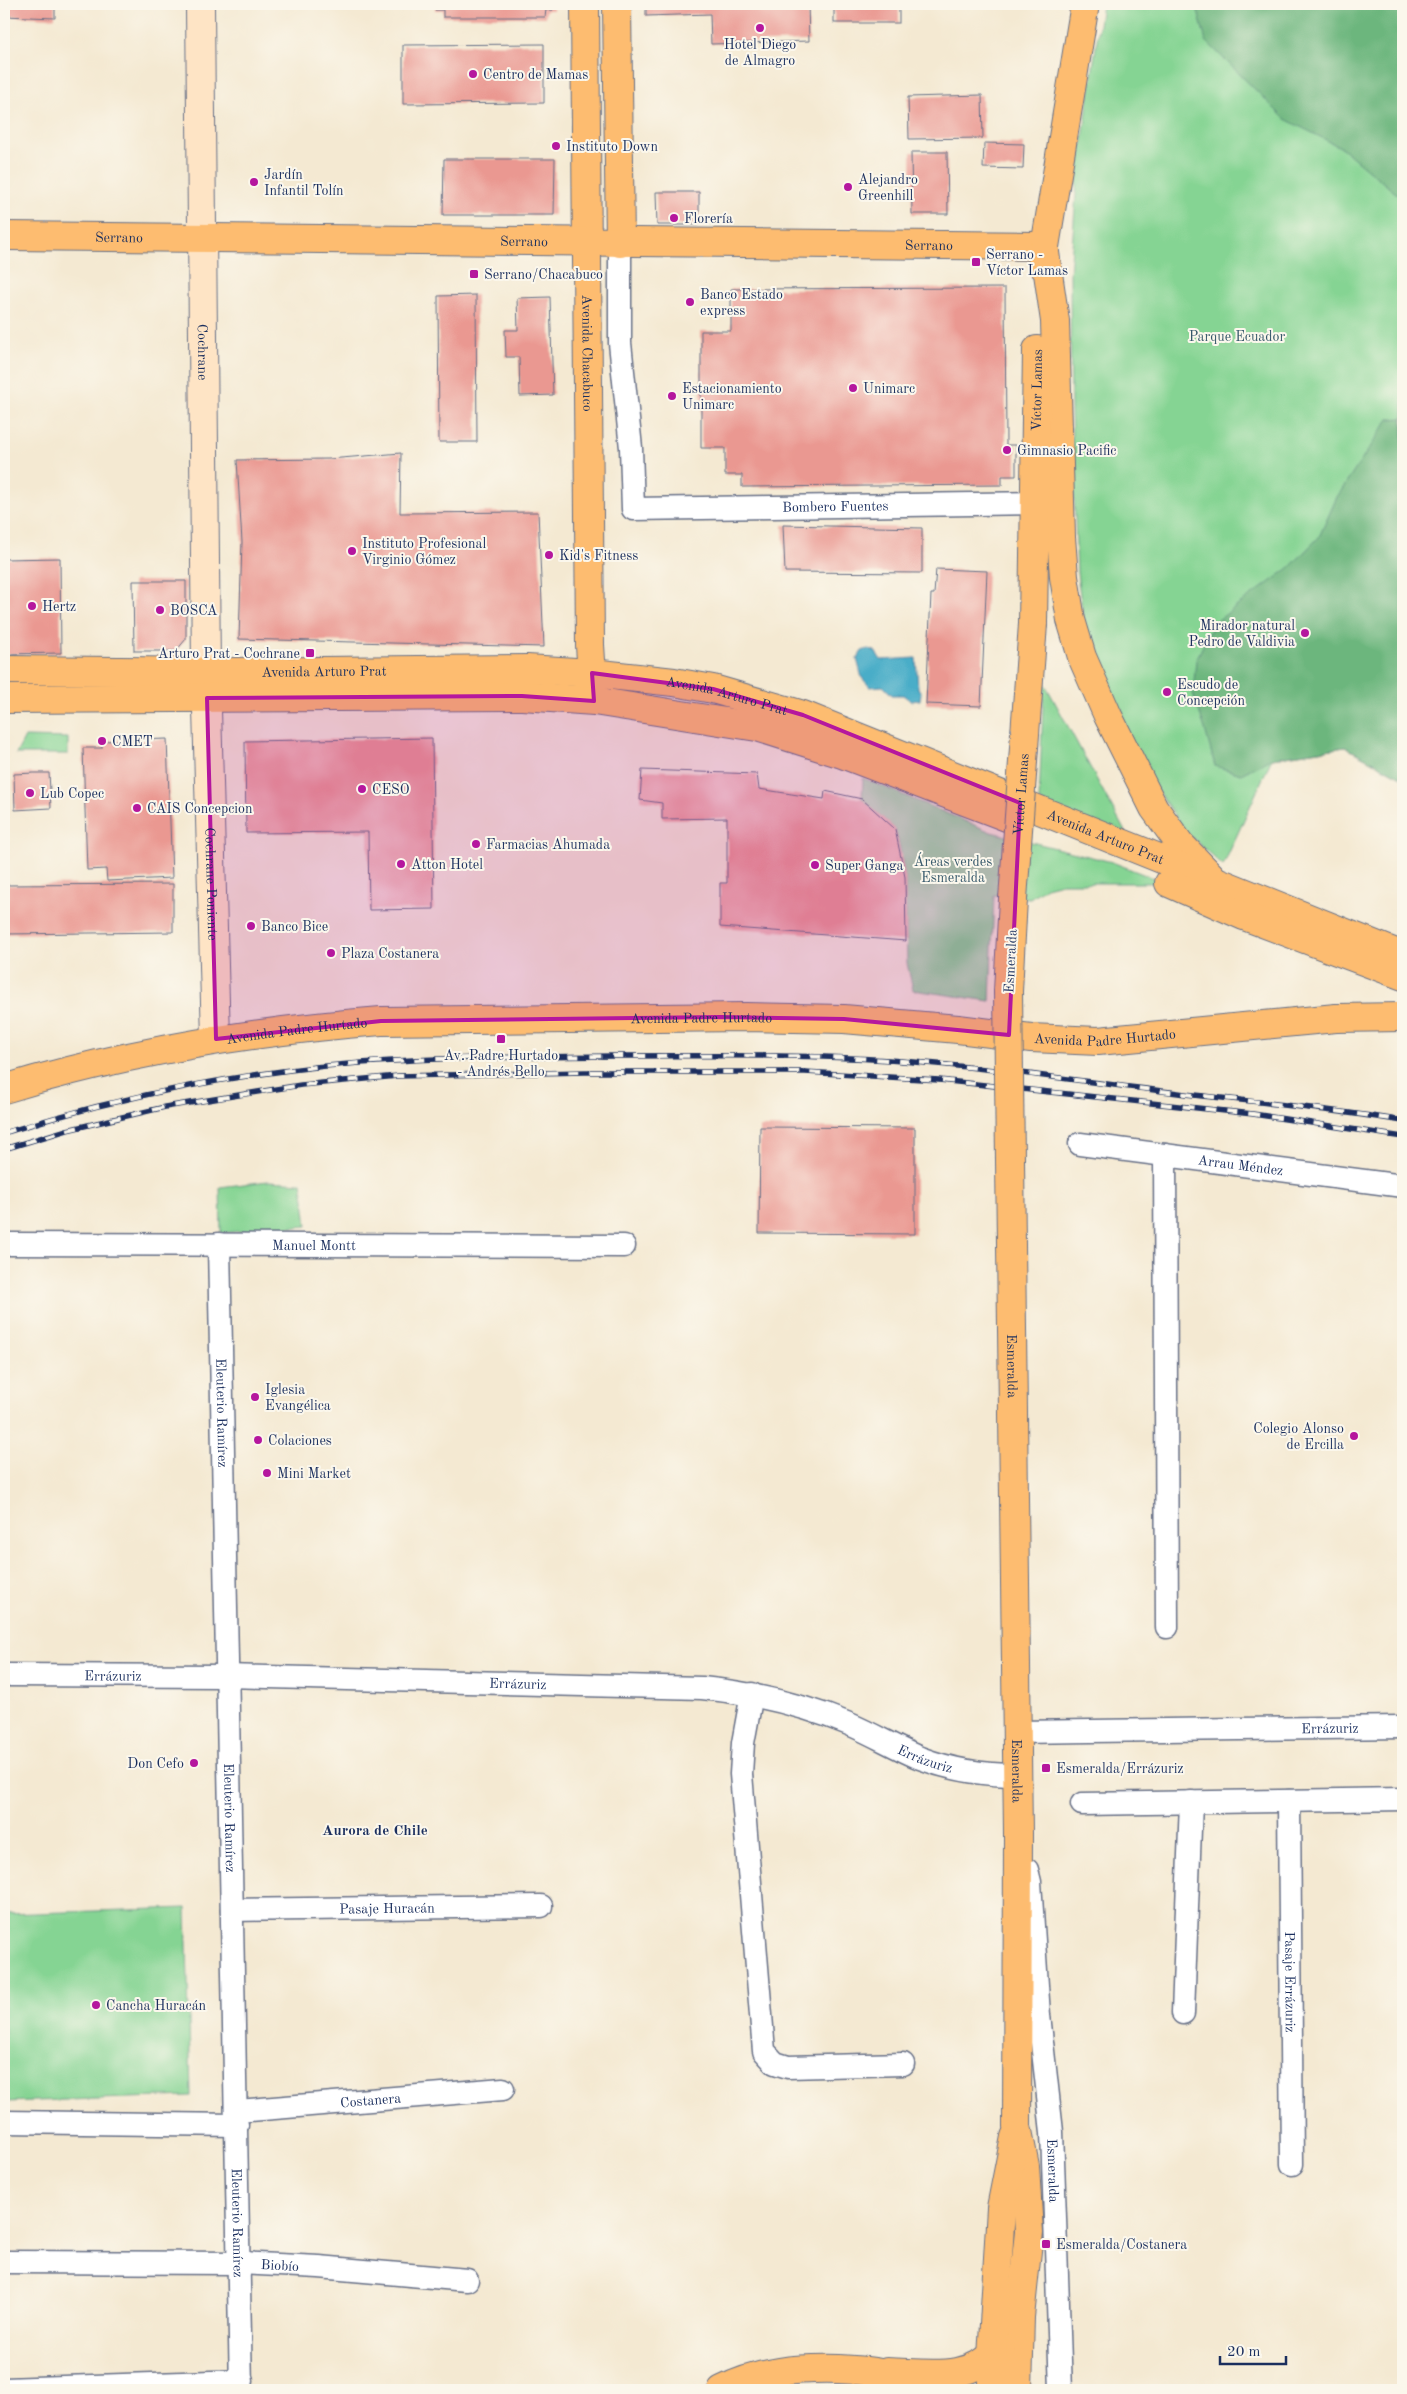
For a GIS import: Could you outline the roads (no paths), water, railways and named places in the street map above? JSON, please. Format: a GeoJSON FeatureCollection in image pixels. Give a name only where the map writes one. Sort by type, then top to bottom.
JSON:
{"type":"FeatureCollection","features":[{"type":"Feature","properties":{"kind":"main road","name":"Avenida Chacabuco"},"geometry":{"type":"LineString","coordinates":[[584,4],[590,645],[594,700]]}},
{"type":"Feature","properties":{"kind":"main road"},"geometry":{"type":"LineString","coordinates":[[618,4],[620,244]]}},
{"type":"Feature","properties":{"kind":"main road","name":"Víctor Lamas"},"geometry":{"type":"LineString","coordinates":[[1013,899],[1033,624],[1037,306],[1044,246],[1084,4]]}},
{"type":"Feature","properties":{"kind":"main road","name":"Serrano"},"geometry":{"type":"LineString","coordinates":[[4,236],[620,244],[1044,246]]}},
{"type":"Feature","properties":{"kind":"main road"},"geometry":{"type":"LineString","coordinates":[[1044,246],[1055,321],[1061,545],[1067,599],[1076,638],[1108,716],[1154,808],[1180,844],[1223,896],[1403,976]]}},
{"type":"Feature","properties":{"kind":"main road","name":"Avenida Arturo Prat"},"geometry":{"type":"LineString","coordinates":[[4,699],[206,685],[527,669],[592,673],[713,689],[803,715],[1223,896]]}},
{"type":"Feature","properties":{"kind":"main road","name":"Avenida Arturo Prat"},"geometry":{"type":"LineString","coordinates":[[4,670],[206,685],[594,700],[757,727],[818,746],[1223,896],[1403,956]]}},
{"type":"Feature","properties":{"kind":"main road","name":"Esmeralda"},"geometry":{"type":"LineString","coordinates":[[1013,899],[1008,990],[1018,1834],[1017,2126],[1026,2166],[1029,2215],[1026,2268],[1020,2317],[1018,2390]]}},
{"type":"Feature","properties":{"kind":"main road","name":"Avenida Padre Hurtado"},"geometry":{"type":"LineString","coordinates":[[4,1089],[111,1060],[216,1039],[323,1026],[390,1021],[746,1017],[872,1021],[1031,1038],[1098,1041],[1336,1018],[1403,1017]]}},
{"type":"Feature","properties":{"kind":"main road"},"geometry":{"type":"LineString","coordinates":[[992,2390],[992,2357],[1001,2208],[1017,2126]]}},
{"type":"Feature","properties":{"kind":"main road"},"geometry":{"type":"LineString","coordinates":[[722,2390],[738,2382],[775,2372],[812,2368],[876,2372],[964,2372],[983,2365],[992,2357],[1005,2342],[1020,2317]]}},
{"type":"Feature","properties":{"kind":"main road"},"geometry":{"type":"LineString","coordinates":[[876,2372],[890,2376],[915,2390]]}},
{"type":"Feature","properties":{"kind":"street","name":"Cochrane"},"geometry":{"type":"LineString","coordinates":[[200,4],[206,685]]}},
{"type":"Feature","properties":{"kind":"street","name":"Bombero Fuentes"},"geometry":{"type":"LineString","coordinates":[[620,244],[620,343],[631,448],[633,509],[1036,503]]}},
{"type":"Feature","properties":{"kind":"street","name":"Cochrane Poniente"},"geometry":{"type":"LineString","coordinates":[[206,685],[216,1039]]}},
{"type":"Feature","properties":{"kind":"street","name":"Arrau Méndez"},"geometry":{"type":"LineString","coordinates":[[1080,1144],[1403,1186]]}},
{"type":"Feature","properties":{"kind":"street"},"geometry":{"type":"LineString","coordinates":[[1165,1155],[1166,1627]]}},
{"type":"Feature","properties":{"kind":"street","name":"Manuel Montt"},"geometry":{"type":"LineString","coordinates":[[4,1244],[624,1246]]}},
{"type":"Feature","properties":{"kind":"street","name":"Eleuterio Ramírez"},"geometry":{"type":"LineString","coordinates":[[218,1244],[242,2386]]}},
{"type":"Feature","properties":{"kind":"street","name":"Errázuriz"},"geometry":{"type":"LineString","coordinates":[[4,1675],[226,1676],[625,1684],[702,1688],[752,1694],[786,1702],[834,1718],[919,1758],[942,1766],[988,1775],[1017,1775]]}},
{"type":"Feature","properties":{"kind":"street"},"geometry":{"type":"LineString","coordinates":[[752,1694],[743,1743],[741,1790],[764,2050],[774,2063],[788,2067],[902,2064]]}},
{"type":"Feature","properties":{"kind":"street","name":"Errázuriz"},"geometry":{"type":"LineString","coordinates":[[1016,1732],[1403,1727]]}},
{"type":"Feature","properties":{"kind":"street"},"geometry":{"type":"LineString","coordinates":[[1082,1804],[1403,1799]]}},
{"type":"Feature","properties":{"kind":"street","name":"Pasaje Errázuriz"},"geometry":{"type":"LineString","coordinates":[[1289,1800],[1292,2164]]}},
{"type":"Feature","properties":{"kind":"street"},"geometry":{"type":"LineString","coordinates":[[1183,2013],[1191,1802]]}},
{"type":"Feature","properties":{"kind":"street","name":"Esmeralda"},"geometry":{"type":"LineString","coordinates":[[1018,1834],[1030,1882],[1039,2015],[1052,2132],[1061,2390]]}},
{"type":"Feature","properties":{"kind":"street","name":"Pasaje Huracán"},"geometry":{"type":"LineString","coordinates":[[232,1910],[541,1906]]}},
{"type":"Feature","properties":{"kind":"street","name":"Costanera"},"geometry":{"type":"LineString","coordinates":[[4,2122],[237,2118],[503,2089]]}},
{"type":"Feature","properties":{"kind":"street","name":"Biobío"},"geometry":{"type":"LineString","coordinates":[[4,2262],[240,2263],[319,2267],[467,2280]]}},
{"type":"Feature","properties":{"kind":"street"},"geometry":{"type":"LineString","coordinates":[[4,2390],[242,2386]]}},
{"type":"Feature","properties":{"kind":"water"},"geometry":{"type":"Polygon","coordinates":[[[868,649],[875,651],[881,660],[916,658],[918,688],[921,693],[920,700],[911,701],[903,695],[892,695],[883,686],[870,687],[862,678],[857,659],[862,651],[868,649]]]}},
{"type":"Feature","properties":{"kind":"railway"},"geometry":{"type":"LineString","coordinates":[[4,1133],[98,1106],[147,1095],[246,1076],[296,1069],[420,1060],[613,1056],[820,1057],[926,1063],[1322,1109],[1403,1121]]}},
{"type":"Feature","properties":{"kind":"railway"},"geometry":{"type":"LineString","coordinates":[[4,1149],[67,1130],[165,1107],[301,1085],[398,1076],[585,1072],[805,1072],[939,1080],[1253,1114],[1403,1137]]}},
{"type":"Feature","properties":{"kind":"place","name":"Hotel Diego de Almagro"},"geometry":{"type":"Point","coordinates":[760,28]}},
{"type":"Feature","properties":{"kind":"place","name":"Centro de Mamas"},"geometry":{"type":"Point","coordinates":[473,74]}},
{"type":"Feature","properties":{"kind":"place","name":"Instituto Down"},"geometry":{"type":"Point","coordinates":[556,146]}},
{"type":"Feature","properties":{"kind":"place","name":"Jardín Infantil Tolín"},"geometry":{"type":"Point","coordinates":[254,182]}},
{"type":"Feature","properties":{"kind":"place","name":"Alejandro Greenhill"},"geometry":{"type":"Point","coordinates":[848,187]}},
{"type":"Feature","properties":{"kind":"place","name":"Florería"},"geometry":{"type":"Point","coordinates":[674,218]}},
{"type":"Feature","properties":{"kind":"place","name":"Serrano - Víctor Lamas"},"geometry":{"type":"Point","coordinates":[976,262]}},
{"type":"Feature","properties":{"kind":"place","name":"Serrano/Chacabuco"},"geometry":{"type":"Point","coordinates":[474,274]}},
{"type":"Feature","properties":{"kind":"place","name":"Banco Estado express"},"geometry":{"type":"Point","coordinates":[690,302]}},
{"type":"Feature","properties":{"kind":"place","name":"Unimarc"},"geometry":{"type":"Point","coordinates":[853,388]}},
{"type":"Feature","properties":{"kind":"place","name":"Estacionamiento Unimarc"},"geometry":{"type":"Point","coordinates":[672,396]}},
{"type":"Feature","properties":{"kind":"place","name":"Gimnasio Pacific"},"geometry":{"type":"Point","coordinates":[1007,450]}},
{"type":"Feature","properties":{"kind":"place","name":"Instituto Profesional Virginio Gómez"},"geometry":{"type":"Point","coordinates":[352,551]}},
{"type":"Feature","properties":{"kind":"place","name":"Kid's Fitness"},"geometry":{"type":"Point","coordinates":[549,555]}},
{"type":"Feature","properties":{"kind":"place","name":"Hertz"},"geometry":{"type":"Point","coordinates":[32,606]}},
{"type":"Feature","properties":{"kind":"place","name":"BOSCA"},"geometry":{"type":"Point","coordinates":[160,610]}},
{"type":"Feature","properties":{"kind":"place","name":"Mirador natural Pedro de Valdivia"},"geometry":{"type":"Point","coordinates":[1305,633]}},
{"type":"Feature","properties":{"kind":"place","name":"Arturo Prat - Cochrane"},"geometry":{"type":"Point","coordinates":[310,653]}},
{"type":"Feature","properties":{"kind":"place","name":"Escudo de Concepción"},"geometry":{"type":"Point","coordinates":[1167,692]}},
{"type":"Feature","properties":{"kind":"place","name":"CMET"},"geometry":{"type":"Point","coordinates":[102,741]}},
{"type":"Feature","properties":{"kind":"place","name":"CESO"},"geometry":{"type":"Point","coordinates":[362,789]}},
{"type":"Feature","properties":{"kind":"place","name":"Lub Copec"},"geometry":{"type":"Point","coordinates":[30,793]}},
{"type":"Feature","properties":{"kind":"place","name":"CAIS Concepcion"},"geometry":{"type":"Point","coordinates":[137,808]}},
{"type":"Feature","properties":{"kind":"place","name":"Farmacias Ahumada"},"geometry":{"type":"Point","coordinates":[476,844]}},
{"type":"Feature","properties":{"kind":"place","name":"Atton Hotel"},"geometry":{"type":"Point","coordinates":[401,864]}},
{"type":"Feature","properties":{"kind":"place","name":"Super Ganga"},"geometry":{"type":"Point","coordinates":[815,865]}},
{"type":"Feature","properties":{"kind":"place","name":"Banco Bice"},"geometry":{"type":"Point","coordinates":[251,926]}},
{"type":"Feature","properties":{"kind":"place","name":"Plaza Costanera"},"geometry":{"type":"Point","coordinates":[331,953]}},
{"type":"Feature","properties":{"kind":"place","name":"Av. Padre Hurtado - Andrés Bello"},"geometry":{"type":"Point","coordinates":[501,1039]}},
{"type":"Feature","properties":{"kind":"place","name":"Iglesia Evangélica"},"geometry":{"type":"Point","coordinates":[255,1397]}},
{"type":"Feature","properties":{"kind":"place","name":"Colegio Alonso de Ercilla"},"geometry":{"type":"Point","coordinates":[1354,1436]}},
{"type":"Feature","properties":{"kind":"place","name":"Colaciones"},"geometry":{"type":"Point","coordinates":[258,1440]}},
{"type":"Feature","properties":{"kind":"place","name":"Mini Market"},"geometry":{"type":"Point","coordinates":[267,1473]}},
{"type":"Feature","properties":{"kind":"place","name":"Don Cefo"},"geometry":{"type":"Point","coordinates":[194,1763]}},
{"type":"Feature","properties":{"kind":"place","name":"Esmeralda/Errázuriz"},"geometry":{"type":"Point","coordinates":[1046,1768]}},
{"type":"Feature","properties":{"kind":"place","name":"Cancha Huracán"},"geometry":{"type":"Point","coordinates":[96,2005]}},
{"type":"Feature","properties":{"kind":"place","name":"Esmeralda/Costanera"},"geometry":{"type":"Point","coordinates":[1046,2244]}},
{"type":"Feature","properties":{"kind":"district","name":"Aurora de Chile"},"geometry":{"type":"Point","coordinates":[375,1830]}},
{"type":"Feature","properties":{"kind":"park label","name":"Parque Ecuador"},"geometry":{"type":"Point","coordinates":[1237,336]}},
{"type":"Feature","properties":{"kind":"park label","name":"Áreas verdes Esmeralda"},"geometry":{"type":"Point","coordinates":[953,870]}}]}
